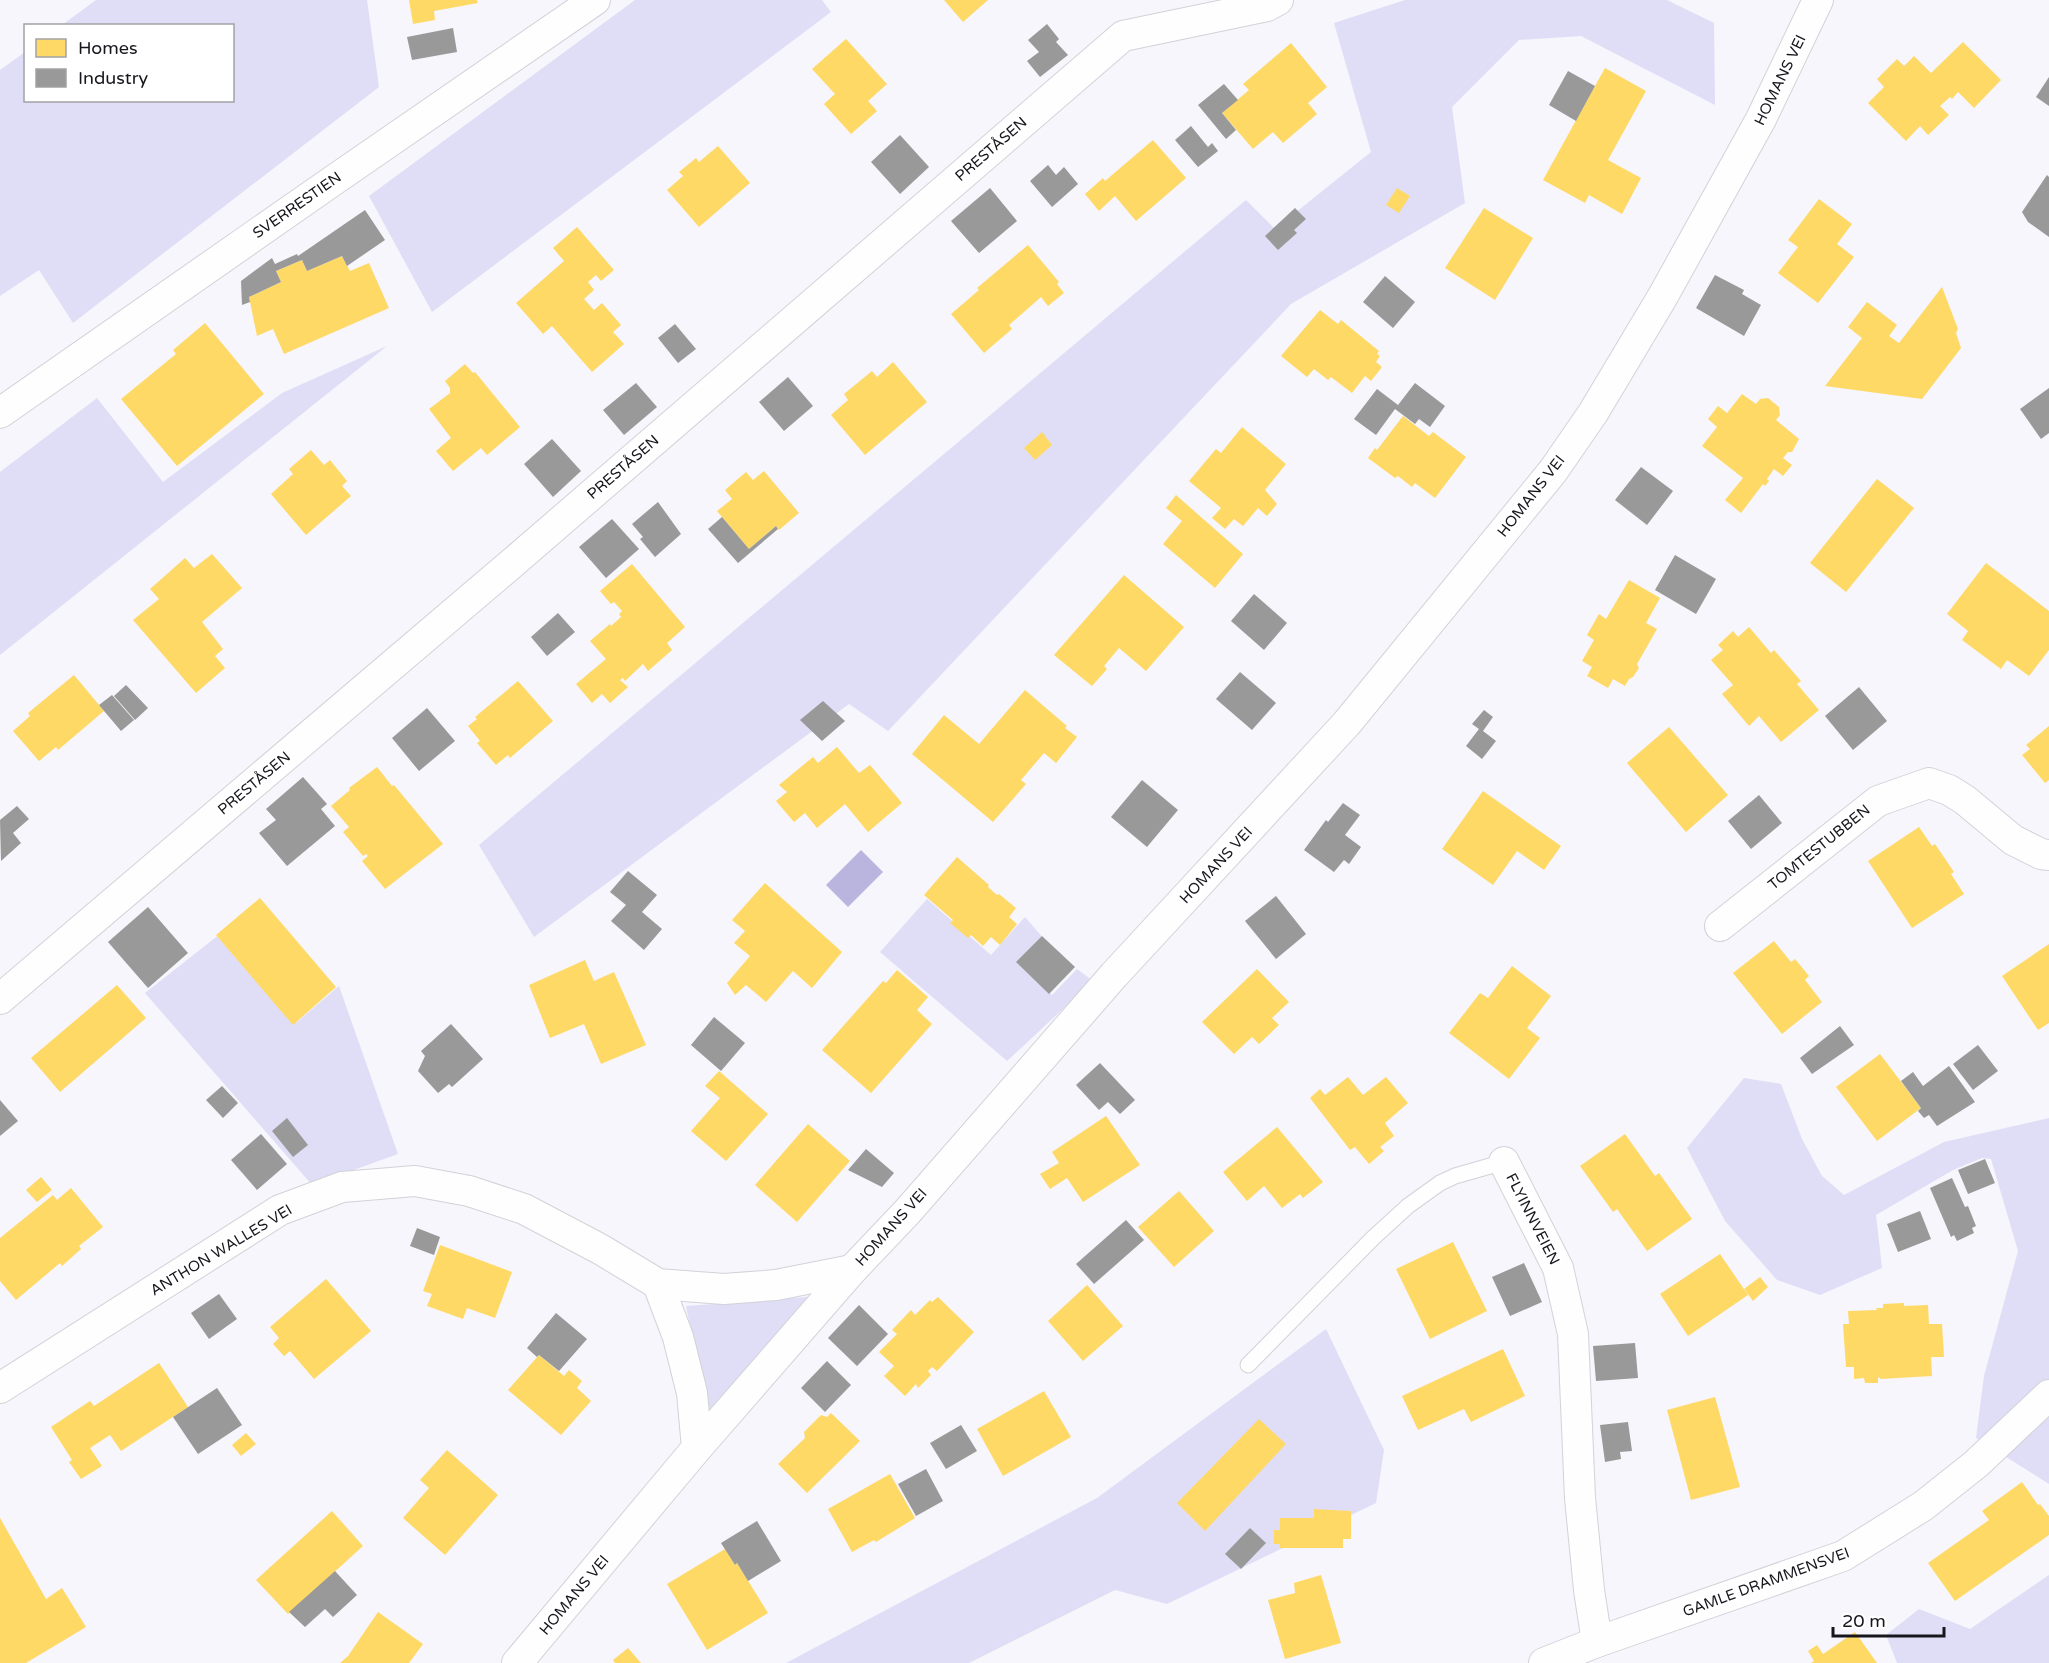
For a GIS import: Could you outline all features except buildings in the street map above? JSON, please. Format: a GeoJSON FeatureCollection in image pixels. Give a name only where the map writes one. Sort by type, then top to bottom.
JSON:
{"type":"FeatureCollection","features":[{"type":"Feature","properties":{"kind":"street","name":"SVERRESTIEN"},"geometry":{"type":"LineString","coordinates":[[0,413],[595,0]]}},
{"type":"Feature","properties":{"kind":"street","name":"PRESTÅSEN"},"geometry":{"type":"LineString","coordinates":[[0,999],[537,542],[1123,36],[1268,6],[1278,0]]}},
{"type":"Feature","properties":{"kind":"street","name":"HOMANS VEI"},"geometry":{"type":"LineString","coordinates":[[517,1663],[697,1448],[852,1270],[908,1211],[1114,975],[1347,723],[1553,471],[1593,413],[1664,296],[1761,119],[1818,0]]}},
{"type":"Feature","properties":{"kind":"street","name":"TOMTESTUBBEN"},"geometry":{"type":"LineString","coordinates":[[1720,926],[1878,801],[1929,783],[1949,790],[1965,800],[2013,840],[2041,854],[2049,855]]}},
{"type":"Feature","properties":{"kind":"street","name":"FLYINNVEIEN"},"geometry":{"type":"LineString","coordinates":[[1504,1162],[1558,1268],[1573,1334],[1580,1498],[1588,1590],[1597,1642]]}},
{"type":"Feature","properties":{"kind":"street","name":"ANTHON WALLES VEI"},"geometry":{"type":"LineString","coordinates":[[0,1389],[280,1210],[342,1187],[415,1181],[469,1191],[524,1209],[600,1249],[658,1284],[724,1288],[776,1285],[852,1270]]}},
{"type":"Feature","properties":{"kind":"street"},"geometry":{"type":"LineString","coordinates":[[658,1284],[678,1337],[692,1393],[697,1448]]}},
{"type":"Feature","properties":{"kind":"street","name":"GAMLE DRAMMENSVEI"},"geometry":{"type":"LineString","coordinates":[[1544,1663],[1597,1642],[1843,1556],[1923,1506],[1976,1464],[2049,1395]]}},
{"type":"Feature","properties":{"kind":"lane","name":"FLYINNVEIEN"},"geometry":{"type":"LineString","coordinates":[[1248,1365],[1373,1238],[1408,1206],[1440,1183],[1455,1176],[1504,1162]]}},
{"type":"Feature","properties":{"kind":"shaded area"},"geometry":{"type":"Polygon","coordinates":[[[96,0],[367,0],[379,87],[73,323],[39,270],[0,296],[0,70],[24,53],[24,102],[234,102],[234,24],[63,24],[96,0]]]}},
{"type":"Feature","properties":{"kind":"shaded area"},"geometry":{"type":"Polygon","coordinates":[[[635,0],[822,0],[831,12],[432,312],[369,196],[635,0]]]}},
{"type":"Feature","properties":{"kind":"shaded area"},"geometry":{"type":"Polygon","coordinates":[[[1405,0],[1667,0],[1714,23],[1715,105],[1581,36],[1519,40],[1452,107],[1465,203],[1291,304],[888,731],[849,704],[534,937],[479,845],[1246,200],[1275,229],[1371,152],[1334,23],[1405,0]]]}},
{"type":"Feature","properties":{"kind":"shaded area"},"geometry":{"type":"Polygon","coordinates":[[[387,346],[0,655],[0,472],[97,398],[163,482],[282,393],[387,346]]]}},
{"type":"Feature","properties":{"kind":"shaded area"},"geometry":{"type":"Polygon","coordinates":[[[861,850],[883,872],[848,907],[826,885],[861,850]]]}},
{"type":"Feature","properties":{"kind":"shaded area"},"geometry":{"type":"Polygon","coordinates":[[[927,899],[991,955],[1025,917],[1044,939],[1020,965],[1052,995],[1077,969],[1093,981],[1007,1061],[880,952],[927,899]]]}},
{"type":"Feature","properties":{"kind":"shaded area"},"geometry":{"type":"Polygon","coordinates":[[[220,934],[297,1022],[339,986],[398,1154],[312,1185],[145,993],[220,934]]]}},
{"type":"Feature","properties":{"kind":"shaded area"},"geometry":{"type":"Polygon","coordinates":[[[1744,1078],[1781,1084],[1802,1139],[1822,1176],[1844,1195],[1944,1142],[2049,1118],[2049,1484],[1976,1438],[1984,1376],[2018,1251],[1991,1159],[1982,1158],[1953,1170],[1876,1215],[1882,1268],[1820,1295],[1777,1280],[1725,1221],[1687,1148],[1744,1078]]]}},
{"type":"Feature","properties":{"kind":"shaded area"},"geometry":{"type":"Polygon","coordinates":[[[820,1296],[709,1418],[686,1306],[820,1296]]]}},
{"type":"Feature","properties":{"kind":"shaded area"},"geometry":{"type":"Polygon","coordinates":[[[1326,1329],[1384,1450],[1376,1503],[1167,1604],[1115,1590],[969,1663],[786,1663],[1097,1498],[1326,1329]]]}},
{"type":"Feature","properties":{"kind":"shaded area"},"geometry":{"type":"Polygon","coordinates":[[[2049,1575],[2049,1663],[1897,1663],[1886,1635],[1919,1609],[1970,1629],[2049,1575]]]}}]}
